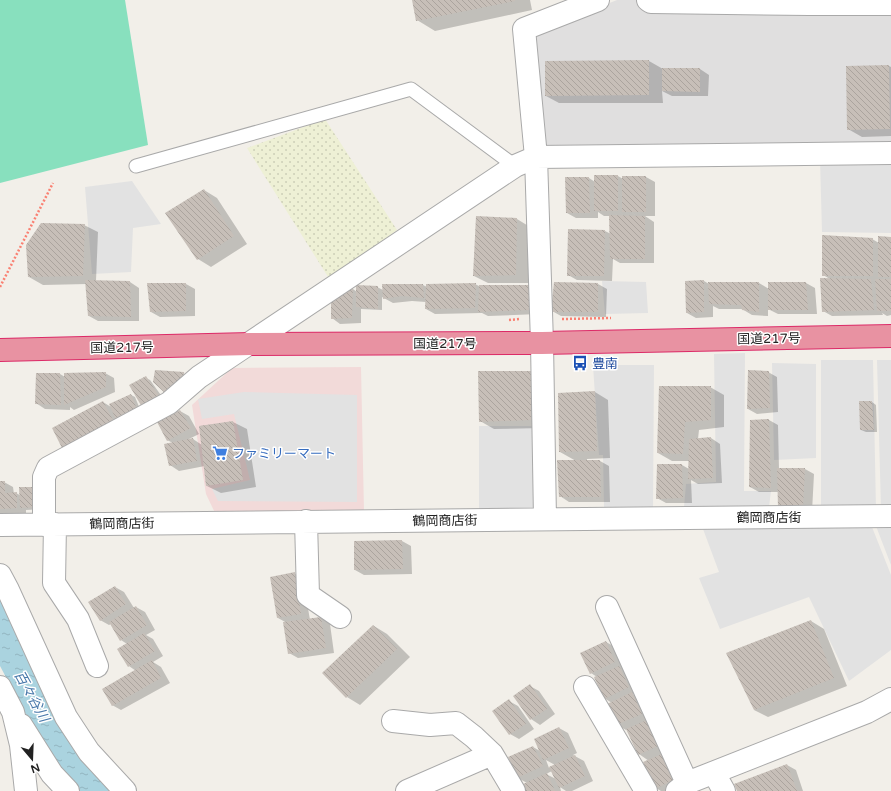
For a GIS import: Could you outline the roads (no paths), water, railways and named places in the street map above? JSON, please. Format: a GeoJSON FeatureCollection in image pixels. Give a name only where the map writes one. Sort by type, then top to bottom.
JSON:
{"type":"FeatureCollection","features":[{"type":"Feature","properties":{"kind":"highway","name":"国道217号"},"geometry":{"type":"LineString","coordinates":[[0,350],[250,344],[542,342],[891,336]]}},
{"type":"Feature","properties":{"kind":"street"},"geometry":{"type":"LineString","coordinates":[[545,519],[542,342],[536,157],[524,29],[598,0]]}},
{"type":"Feature","properties":{"kind":"street"},"geometry":{"type":"LineString","coordinates":[[648,0],[650,2],[891,4]]}},
{"type":"Feature","properties":{"kind":"street"},"geometry":{"type":"LineString","coordinates":[[97,666],[78,619],[54,583],[50,524],[44,477],[48,468],[169,404],[199,377],[515,166],[536,157],[891,153]]}},
{"type":"Feature","properties":{"kind":"street","name":"鶴岡商店街"},"geometry":{"type":"LineString","coordinates":[[0,525],[891,516]]}},
{"type":"Feature","properties":{"kind":"street"},"geometry":{"type":"LineString","coordinates":[[306,521],[308,594],[340,617]]}},
{"type":"Feature","properties":{"kind":"street"},"geometry":{"type":"LineString","coordinates":[[0,575],[66,717],[89,752],[125,791]]}},
{"type":"Feature","properties":{"kind":"street"},"geometry":{"type":"LineString","coordinates":[[607,607],[682,787],[719,782],[867,712],[891,699]]}},
{"type":"Feature","properties":{"kind":"street"},"geometry":{"type":"LineString","coordinates":[[0,687],[13,712],[52,774],[68,791]]}},
{"type":"Feature","properties":{"kind":"street"},"geometry":{"type":"LineString","coordinates":[[585,687],[646,791]]}},
{"type":"Feature","properties":{"kind":"street"},"geometry":{"type":"LineString","coordinates":[[13,712],[21,745],[26,791]]}},
{"type":"Feature","properties":{"kind":"street"},"geometry":{"type":"LineString","coordinates":[[393,721],[430,725],[456,723],[492,754],[514,791]]}},
{"type":"Feature","properties":{"kind":"street"},"geometry":{"type":"LineString","coordinates":[[407,791],[492,754]]}},
{"type":"Feature","properties":{"kind":"lane"},"geometry":{"type":"LineString","coordinates":[[136,166],[411,89],[515,166]]}},
{"type":"Feature","properties":{"kind":"water","name":"百々谷川"},"geometry":{"type":"Polygon","coordinates":[[[0,599],[116,791],[75,791],[41,743],[0,666],[0,599]]]}},
{"type":"Feature","properties":{"kind":"place","name":"豊南"},"geometry":{"type":"Point","coordinates":[580,363]}},
{"type":"Feature","properties":{"kind":"place","name":"ファミリーマート"},"geometry":{"type":"Point","coordinates":[220,453]}}]}
